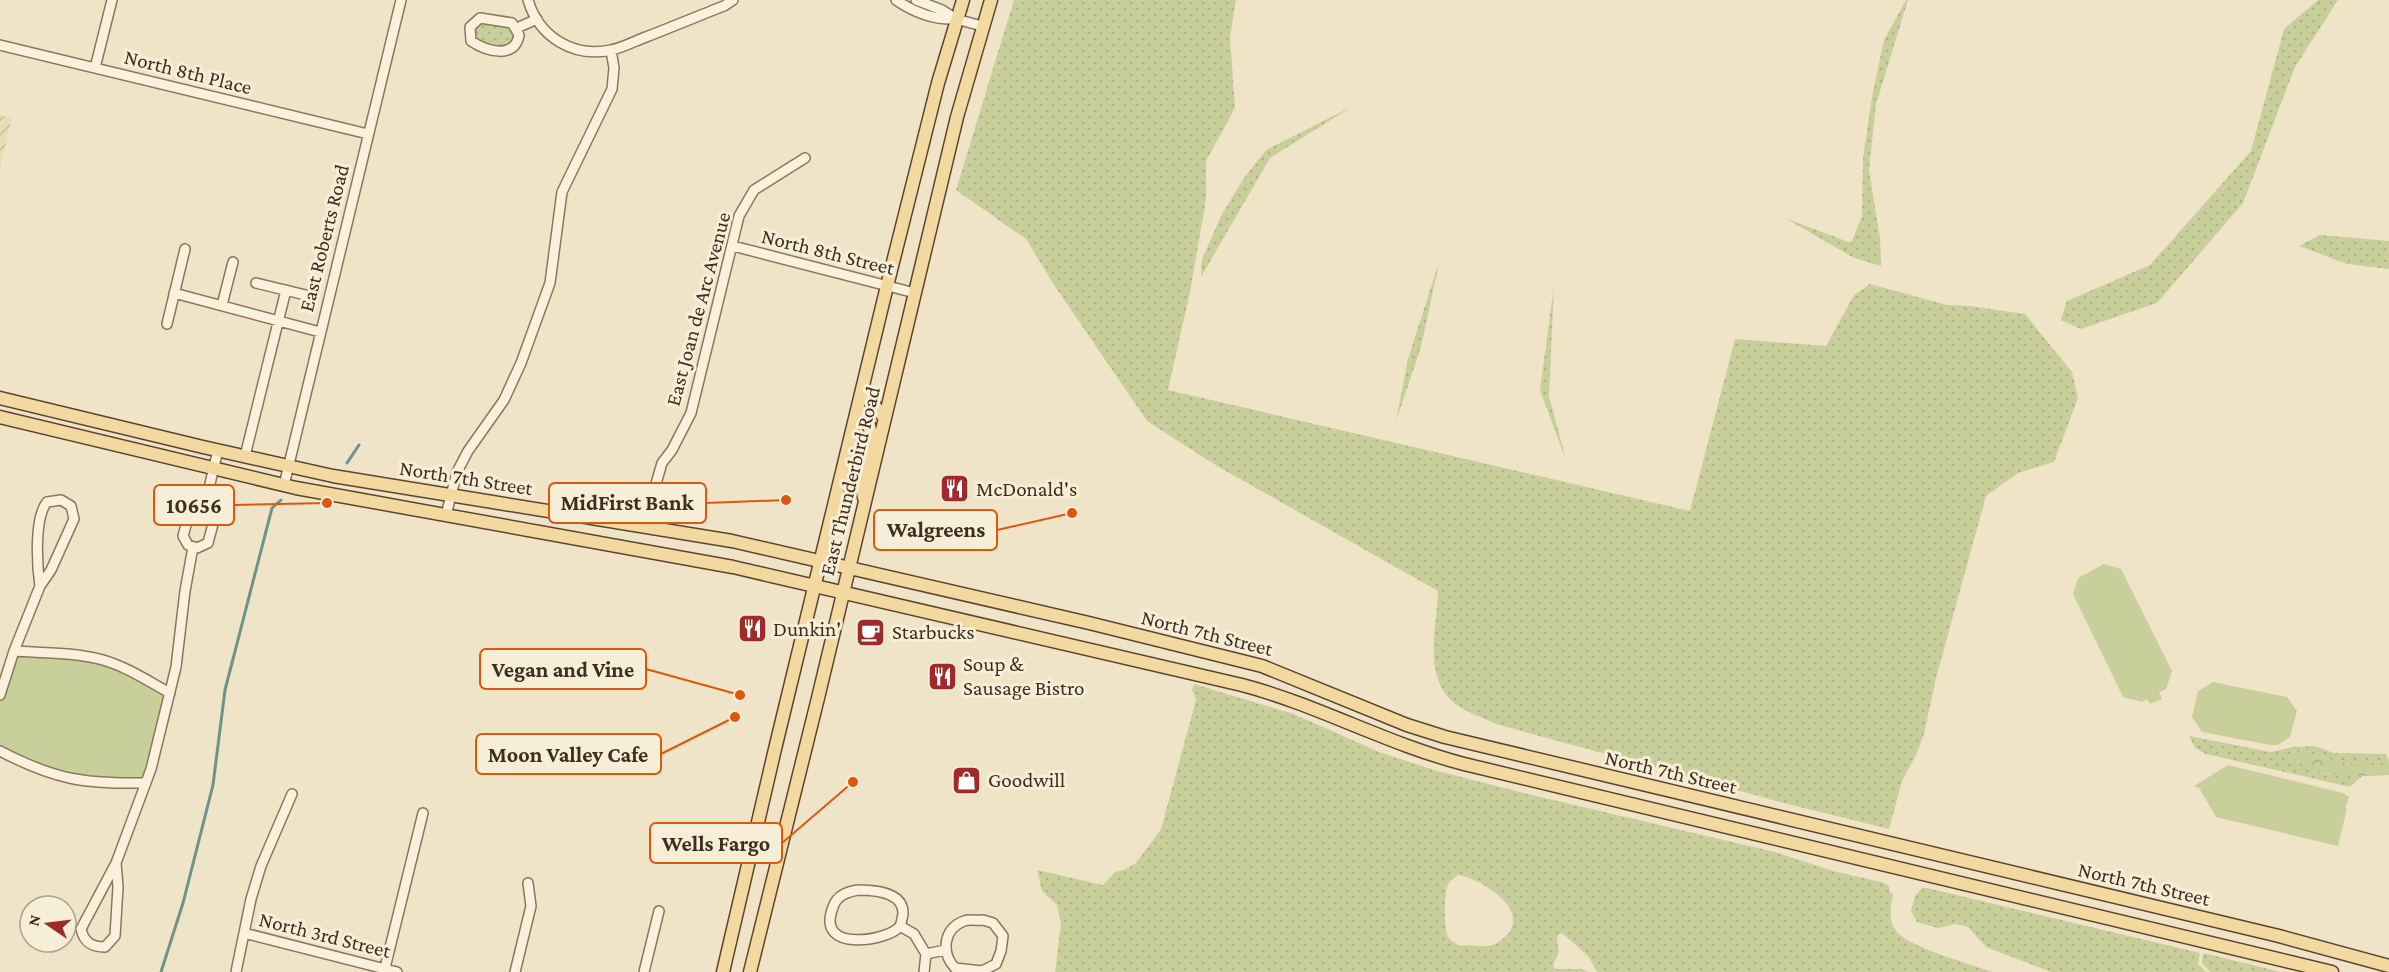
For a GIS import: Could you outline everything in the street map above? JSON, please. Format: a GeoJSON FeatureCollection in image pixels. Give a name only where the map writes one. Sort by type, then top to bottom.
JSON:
{"type":"FeatureCollection","features":[{"type":"Feature","properties":{"kind":"main road","name":"East Thunderbird Road"},"geometry":{"type":"LineString","coordinates":[[723,972],[887,286],[956,19],[963,0]]}},
{"type":"Feature","properties":{"kind":"main road","name":"East Thunderbird Road"},"geometry":{"type":"LineString","coordinates":[[750,972],[957,117],[982,26],[992,0]]}},
{"type":"Feature","properties":{"kind":"main road"},"geometry":{"type":"LineString","coordinates":[[862,392],[885,418]]}},
{"type":"Feature","properties":{"kind":"main road","name":"North 7th Street"},"geometry":{"type":"LineString","coordinates":[[0,398],[287,466],[366,482],[732,541],[1258,665],[1315,686],[1407,725],[1445,737],[2279,936],[2389,966]]}},
{"type":"Feature","properties":{"kind":"main road"},"geometry":{"type":"LineString","coordinates":[[22,423],[27,404]]}},
{"type":"Feature","properties":{"kind":"main road"},"geometry":{"type":"LineString","coordinates":[[858,408],[868,422],[871,433],[861,480],[865,504]]}},
{"type":"Feature","properties":{"kind":"main road","name":"North 7th Street"},"geometry":{"type":"LineString","coordinates":[[0,417],[284,485],[733,567],[1253,688],[1304,705],[1426,754],[2332,972]]}},
{"type":"Feature","properties":{"kind":"main road"},"geometry":{"type":"LineString","coordinates":[[2121,921],[2126,900]]}},
{"type":"Feature","properties":{"kind":"main road"},"geometry":{"type":"LineString","coordinates":[[2272,958],[2279,936]]}},
{"type":"Feature","properties":{"kind":"street"},"geometry":{"type":"LineString","coordinates":[[95,68],[112,0]]}},
{"type":"Feature","properties":{"kind":"street","name":"East Roberts Road"},"geometry":{"type":"LineString","coordinates":[[284,485],[401,0]]}},
{"type":"Feature","properties":{"kind":"street"},"geometry":{"type":"LineString","coordinates":[[528,0],[546,34],[567,47],[588,51],[611,50],[734,0]]}},
{"type":"Feature","properties":{"kind":"street"},"geometry":{"type":"LineString","coordinates":[[896,0],[939,20],[956,19]]}},
{"type":"Feature","properties":{"kind":"street"},"geometry":{"type":"LineString","coordinates":[[916,0],[942,10],[956,19],[982,26]]}},
{"type":"Feature","properties":{"kind":"street"},"geometry":{"type":"LineString","coordinates":[[480,18],[505,21],[517,28],[518,44],[501,51],[476,44],[471,41],[469,34],[470,27],[480,18]]}},
{"type":"Feature","properties":{"kind":"street"},"geometry":{"type":"LineString","coordinates":[[517,28],[537,18]]}},
{"type":"Feature","properties":{"kind":"street","name":"North 8th Place"},"geometry":{"type":"LineString","coordinates":[[0,45],[368,135]]}},
{"type":"Feature","properties":{"kind":"street"},"geometry":{"type":"LineString","coordinates":[[446,515],[450,494],[462,461],[504,400],[521,363],[550,283],[555,253],[558,207],[562,192],[612,89],[614,68],[611,50]]}},
{"type":"Feature","properties":{"kind":"street","name":"East Joan de Arc Avenue"},"geometry":{"type":"LineString","coordinates":[[646,527],[662,463],[672,450],[691,413],[739,216],[754,190],[805,159]]}},
{"type":"Feature","properties":{"kind":"street","name":"North 8th Street"},"geometry":{"type":"LineString","coordinates":[[733,246],[915,293]]}},
{"type":"Feature","properties":{"kind":"street"},"geometry":{"type":"LineString","coordinates":[[166,324],[185,249]]}},
{"type":"Feature","properties":{"kind":"street"},"geometry":{"type":"LineString","coordinates":[[222,305],[233,261]]}},
{"type":"Feature","properties":{"kind":"street"},"geometry":{"type":"LineString","coordinates":[[256,283],[310,296]]}},
{"type":"Feature","properties":{"kind":"street"},"geometry":{"type":"LineString","coordinates":[[245,456],[286,290]]}},
{"type":"Feature","properties":{"kind":"street"},"geometry":{"type":"LineString","coordinates":[[174,293],[320,332]]}},
{"type":"Feature","properties":{"kind":"street"},"geometry":{"type":"LineString","coordinates":[[208,492],[193,500],[190,506],[183,536],[188,545],[193,547],[202,547],[208,543],[216,505],[208,492],[218,450]]}},
{"type":"Feature","properties":{"kind":"street"},"geometry":{"type":"LineString","coordinates":[[0,695],[14,651],[40,586],[51,570],[74,519],[71,506],[61,500],[47,502],[40,514],[37,566],[40,586]]}},
{"type":"Feature","properties":{"kind":"street"},"geometry":{"type":"LineString","coordinates":[[116,863],[118,887],[115,936],[105,947],[99,947],[85,941],[81,929],[116,863],[146,783],[176,668],[184,591],[193,547]]}},
{"type":"Feature","properties":{"kind":"street"},"geometry":{"type":"LineString","coordinates":[[14,651],[71,654],[102,660],[124,668],[170,693]]}},
{"type":"Feature","properties":{"kind":"street"},"geometry":{"type":"LineString","coordinates":[[0,751],[42,771],[67,779],[84,782],[146,783]]}},
{"type":"Feature","properties":{"kind":"street"},"geometry":{"type":"LineString","coordinates":[[236,972],[261,866],[292,794]]}},
{"type":"Feature","properties":{"kind":"street"},"geometry":{"type":"LineString","coordinates":[[384,970],[423,813]]}},
{"type":"Feature","properties":{"kind":"street"},"geometry":{"type":"LineString","coordinates":[[515,972],[531,906],[528,883]]}},
{"type":"Feature","properties":{"kind":"street"},"geometry":{"type":"LineString","coordinates":[[884,891],[897,899],[903,911],[900,926],[891,933],[859,940],[846,939],[837,936],[832,930],[829,917],[834,903],[845,892],[884,891]]}},
{"type":"Feature","properties":{"kind":"street"},"geometry":{"type":"LineString","coordinates":[[644,972],[659,911]]}},
{"type":"Feature","properties":{"kind":"street"},"geometry":{"type":"LineString","coordinates":[[983,920],[993,923],[1003,936],[996,964],[982,971],[955,968],[947,959],[945,950],[945,943],[952,930],[965,921],[983,920]]}},
{"type":"Feature","properties":{"kind":"street"},"geometry":{"type":"LineString","coordinates":[[900,926],[914,934],[926,954],[924,972]]}},
{"type":"Feature","properties":{"kind":"street","name":"North 3rd Street"},"geometry":{"type":"LineString","coordinates":[[244,933],[397,972]]}},
{"type":"Feature","properties":{"kind":"street"},"geometry":{"type":"LineString","coordinates":[[926,954],[945,950]]}},
{"type":"Feature","properties":{"kind":"shaded area"},"geometry":{"type":"Polygon","coordinates":[[[0,115],[12,118],[0,167],[0,115]]]}},
{"type":"Feature","properties":{"kind":"green space"},"geometry":{"type":"Polygon","coordinates":[[[1014,0],[1236,0],[1230,36],[1235,108],[1206,161],[1206,200],[1190,292],[1168,390],[1690,511],[1735,339],[1826,346],[1854,295],[1870,284],[1947,305],[2025,314],[2072,372],[2078,398],[2054,462],[2018,473],[1986,496],[1936,678],[1924,734],[1902,781],[1889,829],[1784,803],[1496,724],[1464,709],[1454,703],[1444,692],[1438,679],[1434,635],[1438,591],[1217,466],[1147,421],[1054,285],[1026,239],[956,190],[1014,0]]]}},
{"type":"Feature","properties":{"kind":"green space"},"geometry":{"type":"Polygon","coordinates":[[[1908,0],[1876,104],[1869,170],[1880,238],[1881,266],[1854,258],[1785,218],[1851,243],[1862,216],[1863,158],[1872,97],[1884,40],[1908,0]]]}},
{"type":"Feature","properties":{"kind":"green space"},"geometry":{"type":"Polygon","coordinates":[[[2318,0],[2338,0],[2295,67],[2243,203],[2157,303],[2081,329],[2061,320],[2067,301],[2150,265],[2251,151],[2284,29],[2318,0]]]}},
{"type":"Feature","properties":{"kind":"green space"},"geometry":{"type":"Polygon","coordinates":[[[474,21],[505,21],[519,35],[508,50],[476,44],[470,27],[474,21]]]}},
{"type":"Feature","properties":{"kind":"green space"},"geometry":{"type":"Polygon","coordinates":[[[1353,106],[1270,158],[1201,277],[1202,259],[1222,214],[1244,178],[1266,150],[1353,106]]]}},
{"type":"Feature","properties":{"kind":"green space"},"geometry":{"type":"Polygon","coordinates":[[[2320,235],[2389,241],[2389,269],[2347,264],[2299,246],[2320,235]]]}},
{"type":"Feature","properties":{"kind":"green space"},"geometry":{"type":"Polygon","coordinates":[[[1440,259],[1421,347],[1396,421],[1408,359],[1440,259]]]}},
{"type":"Feature","properties":{"kind":"green space"},"geometry":{"type":"Polygon","coordinates":[[[1554,286],[1549,396],[1566,460],[1540,390],[1554,286]]]}},
{"type":"Feature","properties":{"kind":"green space"},"geometry":{"type":"Polygon","coordinates":[[[2104,564],[2121,569],[2172,671],[2166,689],[2159,692],[2162,699],[2150,704],[2147,699],[2142,702],[2123,697],[2073,594],[2078,578],[2104,564]]]}},
{"type":"Feature","properties":{"kind":"green space"},"geometry":{"type":"Polygon","coordinates":[[[14,651],[91,657],[170,693],[146,783],[84,782],[0,751],[0,695],[14,651]]]}},
{"type":"Feature","properties":{"kind":"green space"},"geometry":{"type":"Polygon","coordinates":[[[2213,682],[2287,697],[2297,711],[2290,737],[2278,745],[2270,745],[2202,732],[2192,717],[2198,691],[2213,682]]]}},
{"type":"Feature","properties":{"kind":"green space"},"geometry":{"type":"Polygon","coordinates":[[[1194,684],[1294,714],[1379,752],[1434,770],[1775,852],[1833,871],[1885,883],[1889,886],[1890,893],[1893,893],[1891,919],[1898,933],[1928,950],[1993,972],[1597,972],[1588,956],[1562,933],[1558,935],[1559,951],[1553,966],[1556,969],[1581,969],[1589,972],[1055,972],[1061,923],[1057,905],[1042,891],[1037,870],[1103,885],[1115,872],[1136,863],[1161,829],[1196,700],[1192,690],[1194,684]],[[1459,875],[1448,885],[1445,919],[1448,937],[1460,946],[1492,945],[1509,933],[1513,922],[1511,912],[1495,892],[1459,875]]]}},
{"type":"Feature","properties":{"kind":"green space"},"geometry":{"type":"Polygon","coordinates":[[[2189,736],[2271,752],[2292,747],[2314,746],[2334,753],[2386,754],[2389,762],[2343,762],[2323,758],[2299,749],[2327,774],[2362,776],[2350,787],[2206,754],[2195,748],[2189,736]]]}},
{"type":"Feature","properties":{"kind":"green space"},"geometry":{"type":"Polygon","coordinates":[[[2299,749],[2323,758],[2343,762],[2389,762],[2389,775],[2349,776],[2323,772],[2310,768],[2288,754],[2299,749]]]}},
{"type":"Feature","properties":{"kind":"green space"},"geometry":{"type":"Polygon","coordinates":[[[2228,765],[2343,793],[2349,797],[2338,846],[2216,817],[2199,788],[2194,786],[2228,765]]]}},
{"type":"Feature","properties":{"kind":"green space"},"geometry":{"type":"Polygon","coordinates":[[[1922,888],[2200,953],[2198,964],[2206,972],[2051,972],[1986,947],[1968,927],[1955,924],[1938,928],[1917,922],[1911,911],[1915,896],[1922,888]]]}},
{"type":"Feature","properties":{"kind":"green space"},"geometry":{"type":"Polygon","coordinates":[[[2203,953],[2281,972],[2210,972],[2202,963],[2203,953]]]}},
{"type":"Feature","properties":{"kind":"waterway"},"geometry":{"type":"LineString","coordinates":[[347,463],[359,445]]}},
{"type":"Feature","properties":{"kind":"waterway"},"geometry":{"type":"LineString","coordinates":[[161,972],[183,903],[213,785],[225,690],[272,508],[281,500]]}},
{"type":"Feature","properties":{"kind":"place","name":"McDonald's"},"geometry":{"type":"Point","coordinates":[955,489]}},
{"type":"Feature","properties":{"kind":"place","name":"MidFirst Bank"},"geometry":{"type":"Point","coordinates":[786,500]}},
{"type":"Feature","properties":{"kind":"place","name":"10656"},"geometry":{"type":"Point","coordinates":[327,503]}},
{"type":"Feature","properties":{"kind":"place","name":"Walgreens"},"geometry":{"type":"Point","coordinates":[1072,513]}},
{"type":"Feature","properties":{"kind":"place","name":"Dunkin'"},"geometry":{"type":"Point","coordinates":[752,629]}},
{"type":"Feature","properties":{"kind":"place","name":"Starbucks"},"geometry":{"type":"Point","coordinates":[871,632]}},
{"type":"Feature","properties":{"kind":"place","name":"Soup & Sausage Bistro"},"geometry":{"type":"Point","coordinates":[942,676]}},
{"type":"Feature","properties":{"kind":"place","name":"Vegan and Vine"},"geometry":{"type":"Point","coordinates":[740,695]}},
{"type":"Feature","properties":{"kind":"place","name":"Moon Valley Cafe"},"geometry":{"type":"Point","coordinates":[735,717]}},
{"type":"Feature","properties":{"kind":"place","name":"Goodwill"},"geometry":{"type":"Point","coordinates":[967,780]}},
{"type":"Feature","properties":{"kind":"place","name":"Wells Fargo"},"geometry":{"type":"Point","coordinates":[853,782]}}]}
